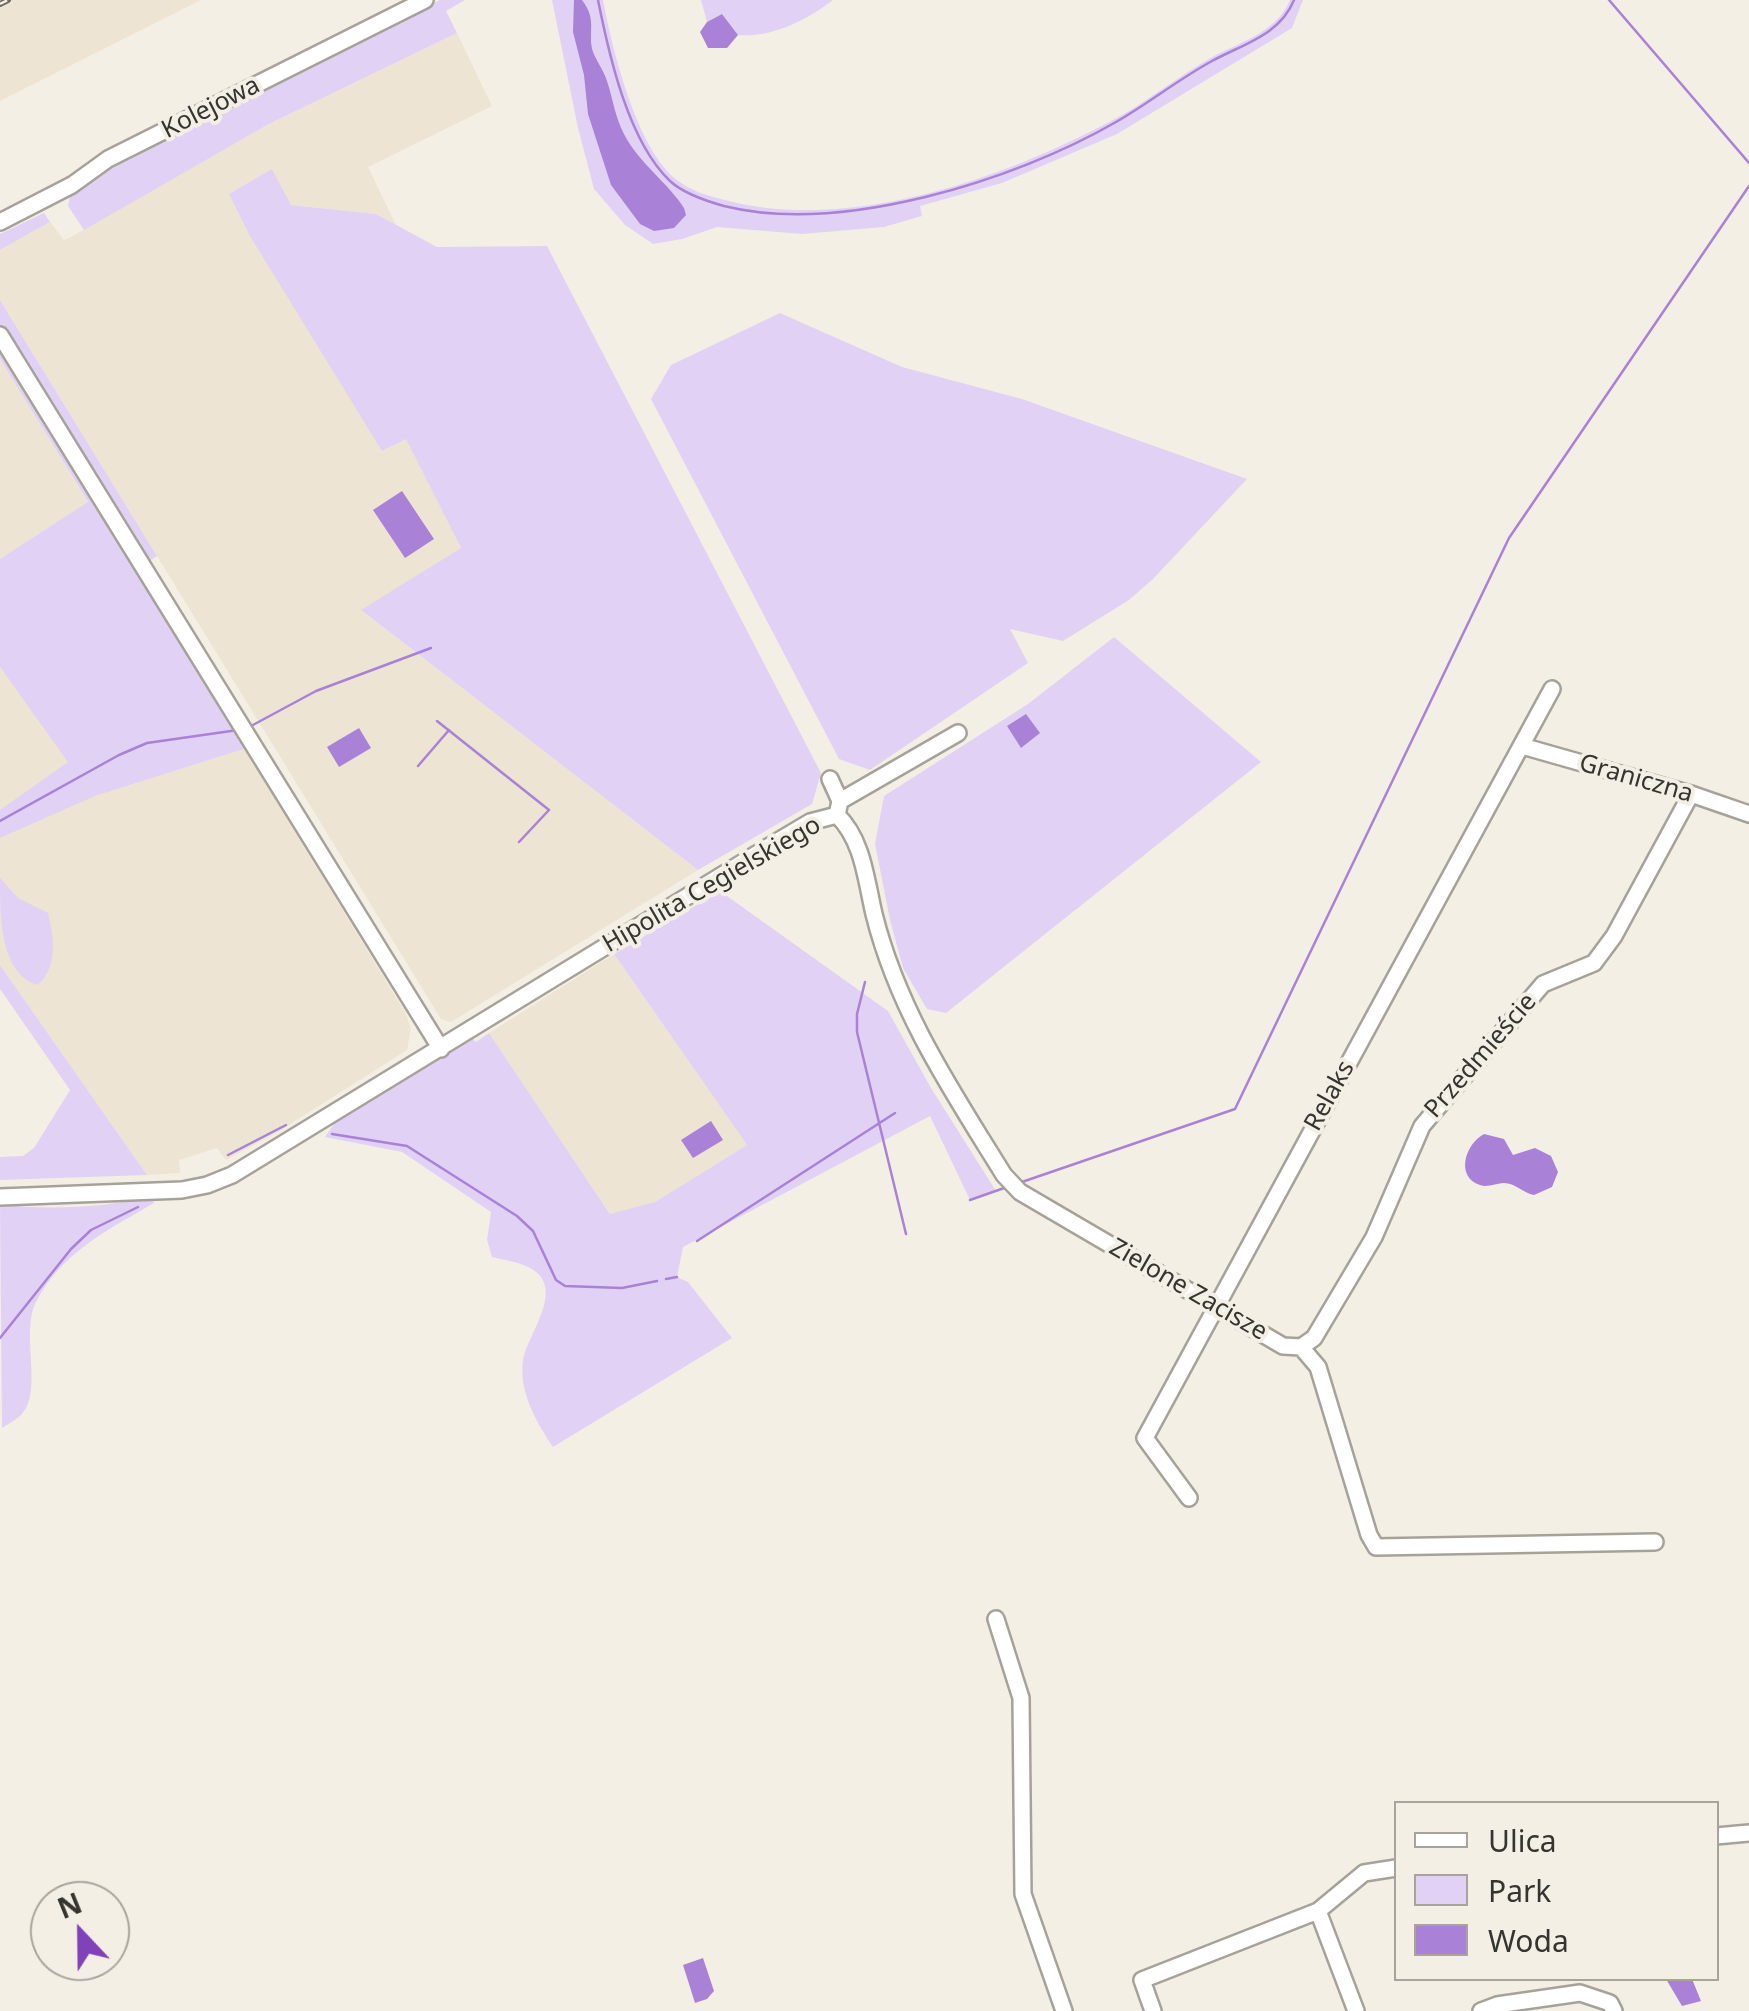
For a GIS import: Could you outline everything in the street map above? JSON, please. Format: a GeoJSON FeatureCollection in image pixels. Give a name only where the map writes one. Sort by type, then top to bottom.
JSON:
{"type":"FeatureCollection","features":[{"type":"Feature","properties":{"kind":"street","name":"Kolejowa"},"geometry":{"type":"LineString","coordinates":[[0,222],[72,185],[108,160],[425,0]]}},
{"type":"Feature","properties":{"kind":"street"},"geometry":{"type":"LineString","coordinates":[[0,335],[441,1049]]}},
{"type":"Feature","properties":{"kind":"street","name":"Relaks"},"geometry":{"type":"LineString","coordinates":[[1189,1498],[1145,1438],[1552,689]]}},
{"type":"Feature","properties":{"kind":"street"},"geometry":{"type":"LineString","coordinates":[[830,779],[838,808],[958,733]]}},
{"type":"Feature","properties":{"kind":"street","name":"Graniczna"},"geometry":{"type":"LineString","coordinates":[[1522,746],[1749,814]]}},
{"type":"Feature","properties":{"kind":"street","name":"Przedmieście"},"geometry":{"type":"LineString","coordinates":[[1300,1347],[1314,1338],[1374,1237],[1422,1126],[1542,984],[1594,963],[1614,936],[1691,794]]}},
{"type":"Feature","properties":{"kind":"street","name":"Hipolita Cegielskiego"},"geometry":{"type":"LineString","coordinates":[[0,1196],[182,1190],[207,1185],[252,1164],[768,847],[838,808],[855,838],[882,948],[910,1019],[1012,1185]]}},
{"type":"Feature","properties":{"kind":"street"},"geometry":{"type":"LineString","coordinates":[[421,1061],[426,1028]]}},
{"type":"Feature","properties":{"kind":"street","name":"Zielone Zacisze"},"geometry":{"type":"LineString","coordinates":[[1012,1185],[1283,1346],[1300,1347],[1318,1367],[1376,1548],[1655,1542]]}},
{"type":"Feature","properties":{"kind":"street"},"geometry":{"type":"LineString","coordinates":[[996,1619],[1021,1698],[1023,1894],[1064,2011]]}},
{"type":"Feature","properties":{"kind":"street"},"geometry":{"type":"LineString","coordinates":[[1719,1836],[1749,1833]]}},
{"type":"Feature","properties":{"kind":"street"},"geometry":{"type":"LineString","coordinates":[[1153,2011],[1142,1980],[1318,1911],[1364,1873],[1394,1868]]}},
{"type":"Feature","properties":{"kind":"street"},"geometry":{"type":"LineString","coordinates":[[1318,1911],[1356,2011]]}},
{"type":"Feature","properties":{"kind":"street"},"geometry":{"type":"LineString","coordinates":[[1482,2011],[1580,1993],[1610,2003],[1614,2011]]}},
{"type":"Feature","properties":{"kind":"shaded area"},"geometry":{"type":"Polygon","coordinates":[[[0,0],[201,0],[0,101],[0,0]]]}},
{"type":"Feature","properties":{"kind":"shaded area"},"geometry":{"type":"Polygon","coordinates":[[[457,33],[492,106],[368,167],[396,225],[376,214],[291,205],[382,451],[406,438],[461,548],[362,611],[698,870],[451,1022],[441,1019],[0,300],[0,250],[50,222],[64,240],[71,237],[269,124],[457,33]]]}},
{"type":"Feature","properties":{"kind":"shaded area"},"geometry":{"type":"Polygon","coordinates":[[[0,359],[88,503],[0,559],[0,359]]]}},
{"type":"Feature","properties":{"kind":"shaded area"},"geometry":{"type":"Polygon","coordinates":[[[0,667],[95,796],[244,749],[405,1012],[411,1028],[407,1050],[226,1160],[217,1148],[179,1160],[180,1173],[147,1175],[0,965],[0,667]]]}},
{"type":"Feature","properties":{"kind":"shaded area"},"geometry":{"type":"Polygon","coordinates":[[[614,954],[747,1145],[655,1202],[611,1215],[489,1033],[614,954]]]}},
{"type":"Feature","properties":{"kind":"green space"},"geometry":{"type":"Polygon","coordinates":[[[440,0],[465,0],[446,11],[457,33],[269,124],[84,230],[68,206],[70,196],[108,166],[440,0]]]}},
{"type":"Feature","properties":{"kind":"green space"},"geometry":{"type":"Polygon","coordinates":[[[552,0],[603,0],[638,123],[663,166],[677,180],[700,193],[725,200],[772,208],[822,210],[923,195],[973,180],[1068,142],[1265,30],[1290,0],[1303,0],[1292,28],[1117,134],[1002,183],[920,206],[922,216],[884,227],[802,234],[717,227],[653,244],[625,225],[594,189],[552,0]]]}},
{"type":"Feature","properties":{"kind":"green space"},"geometry":{"type":"Polygon","coordinates":[[[701,0],[833,0],[788,26],[764,34],[738,35],[722,14],[707,22],[701,0]]]}},
{"type":"Feature","properties":{"kind":"green space"},"geometry":{"type":"Polygon","coordinates":[[[272,169],[291,205],[376,214],[437,247],[547,246],[821,773],[812,804],[698,870],[361,610],[461,548],[406,439],[382,451],[250,236],[229,194],[272,169]]]}},
{"type":"Feature","properties":{"kind":"green space"},"geometry":{"type":"Polygon","coordinates":[[[44,213],[50,222],[0,250],[0,234],[44,213]]]}},
{"type":"Feature","properties":{"kind":"green space"},"geometry":{"type":"Polygon","coordinates":[[[0,300],[157,556],[146,563],[0,326],[0,300]]]}},
{"type":"Feature","properties":{"kind":"green space"},"geometry":{"type":"Polygon","coordinates":[[[780,313],[902,367],[1022,399],[1247,479],[1129,600],[1063,641],[1010,629],[1028,663],[870,770],[839,759],[651,399],[671,365],[780,313]]]}},
{"type":"Feature","properties":{"kind":"green space"},"geometry":{"type":"Polygon","coordinates":[[[0,344],[239,730],[234,732],[244,749],[95,796],[0,838],[0,810],[68,762],[0,667],[0,559],[88,502],[0,359],[0,344]]]}},
{"type":"Feature","properties":{"kind":"green space"},"geometry":{"type":"Polygon","coordinates":[[[1114,637],[1261,762],[946,1013],[927,1009],[903,968],[890,920],[875,844],[884,796],[1028,704],[1114,637]]]}},
{"type":"Feature","properties":{"kind":"green space"},"geometry":{"type":"Polygon","coordinates":[[[0,878],[18,898],[48,913],[52,960],[38,985],[25,979],[9,957],[2,926],[0,878]]]}},
{"type":"Feature","properties":{"kind":"green space"},"geometry":{"type":"Polygon","coordinates":[[[720,891],[888,1011],[996,1191],[970,1200],[930,1116],[683,1247],[677,1277],[688,1282],[732,1338],[553,1447],[530,1406],[522,1372],[526,1349],[545,1299],[541,1277],[526,1266],[492,1257],[487,1240],[491,1212],[402,1152],[325,1137],[336,1121],[472,1038],[476,1042],[489,1033],[610,1214],[655,1202],[747,1145],[614,954],[720,891]]]}},
{"type":"Feature","properties":{"kind":"green space"},"geometry":{"type":"Polygon","coordinates":[[[0,965],[147,1175],[0,1180],[0,1157],[23,1156],[34,1148],[70,1090],[0,989],[0,965]]]}},
{"type":"Feature","properties":{"kind":"green space"},"geometry":{"type":"Polygon","coordinates":[[[150,1197],[154,1203],[88,1244],[47,1284],[32,1315],[28,1405],[19,1417],[2,1428],[0,1204],[75,1207],[150,1197]]]}},
{"type":"Feature","properties":{"kind":"water"},"geometry":{"type":"Polygon","coordinates":[[[574,0],[582,0],[590,14],[591,45],[624,134],[684,208],[686,215],[674,228],[654,231],[640,224],[611,185],[588,114],[584,75],[573,32],[574,0]]]}},
{"type":"Feature","properties":{"kind":"water"},"geometry":{"type":"Polygon","coordinates":[[[722,14],[738,35],[727,48],[708,48],[700,32],[707,22],[722,14]]]}},
{"type":"Feature","properties":{"kind":"water"},"geometry":{"type":"Polygon","coordinates":[[[402,491],[434,539],[405,558],[373,510],[402,491]]]}},
{"type":"Feature","properties":{"kind":"water"},"geometry":{"type":"Polygon","coordinates":[[[1026,714],[1040,733],[1021,748],[1007,726],[1026,714]]]}},
{"type":"Feature","properties":{"kind":"water"},"geometry":{"type":"Polygon","coordinates":[[[359,728],[371,748],[339,767],[327,747],[359,728]]]}},
{"type":"Feature","properties":{"kind":"water"},"geometry":{"type":"Polygon","coordinates":[[[711,1121],[723,1140],[693,1158],[681,1140],[711,1121]]]}},
{"type":"Feature","properties":{"kind":"water"},"geometry":{"type":"Polygon","coordinates":[[[1484,1134],[1504,1139],[1513,1155],[1535,1148],[1551,1156],[1558,1172],[1552,1187],[1534,1195],[1508,1183],[1483,1186],[1472,1181],[1465,1168],[1468,1152],[1484,1134]]]}},
{"type":"Feature","properties":{"kind":"water"},"geometry":{"type":"Polygon","coordinates":[[[703,1958],[714,1991],[707,1999],[695,2003],[683,1965],[703,1958]]]}},
{"type":"Feature","properties":{"kind":"water"},"geometry":{"type":"Polygon","coordinates":[[[1667,1981],[1693,1981],[1701,2001],[1682,2006],[1667,1981]]]}},
{"type":"Feature","properties":{"kind":"waterway"},"geometry":{"type":"LineString","coordinates":[[598,0],[622,96],[655,164],[688,193],[724,206],[770,213],[872,208],[925,197],[1028,164],[1128,115],[1200,68],[1259,37],[1280,22],[1294,0]]}},
{"type":"Feature","properties":{"kind":"waterway"},"geometry":{"type":"LineString","coordinates":[[1609,0],[1749,163]]}},
{"type":"Feature","properties":{"kind":"waterway"},"geometry":{"type":"LineString","coordinates":[[1019,1183],[1235,1109],[1509,538],[1749,186]]}},
{"type":"Feature","properties":{"kind":"waterway"},"geometry":{"type":"LineString","coordinates":[[251,726],[316,691],[431,648]]}},
{"type":"Feature","properties":{"kind":"waterway"},"geometry":{"type":"LineString","coordinates":[[437,721],[549,810],[519,842]]}},
{"type":"Feature","properties":{"kind":"waterway"},"geometry":{"type":"LineString","coordinates":[[0,821],[147,743],[238,730]]}},
{"type":"Feature","properties":{"kind":"waterway"},"geometry":{"type":"LineString","coordinates":[[418,766],[449,730]]}},
{"type":"Feature","properties":{"kind":"waterway"},"geometry":{"type":"LineString","coordinates":[[865,982],[857,1032],[906,1234]]}},
{"type":"Feature","properties":{"kind":"waterway"},"geometry":{"type":"LineString","coordinates":[[697,1241],[895,1113]]}},
{"type":"Feature","properties":{"kind":"waterway"},"geometry":{"type":"LineString","coordinates":[[228,1155],[286,1125]]}},
{"type":"Feature","properties":{"kind":"waterway"},"geometry":{"type":"LineString","coordinates":[[332,1134],[407,1146],[517,1216],[533,1231],[556,1280],[565,1286],[622,1288],[657,1281]]}},
{"type":"Feature","properties":{"kind":"waterway"},"geometry":{"type":"LineString","coordinates":[[970,1200],[1007,1187]]}},
{"type":"Feature","properties":{"kind":"waterway"},"geometry":{"type":"LineString","coordinates":[[0,1338],[71,1249],[91,1230],[138,1207]]}},
{"type":"Feature","properties":{"kind":"waterway"},"geometry":{"type":"LineString","coordinates":[[666,1279],[677,1277]]}},
{"type":"Feature","properties":{"kind":"railway"},"geometry":{"type":"LineString","coordinates":[[0,4],[8,0]]}}]}
